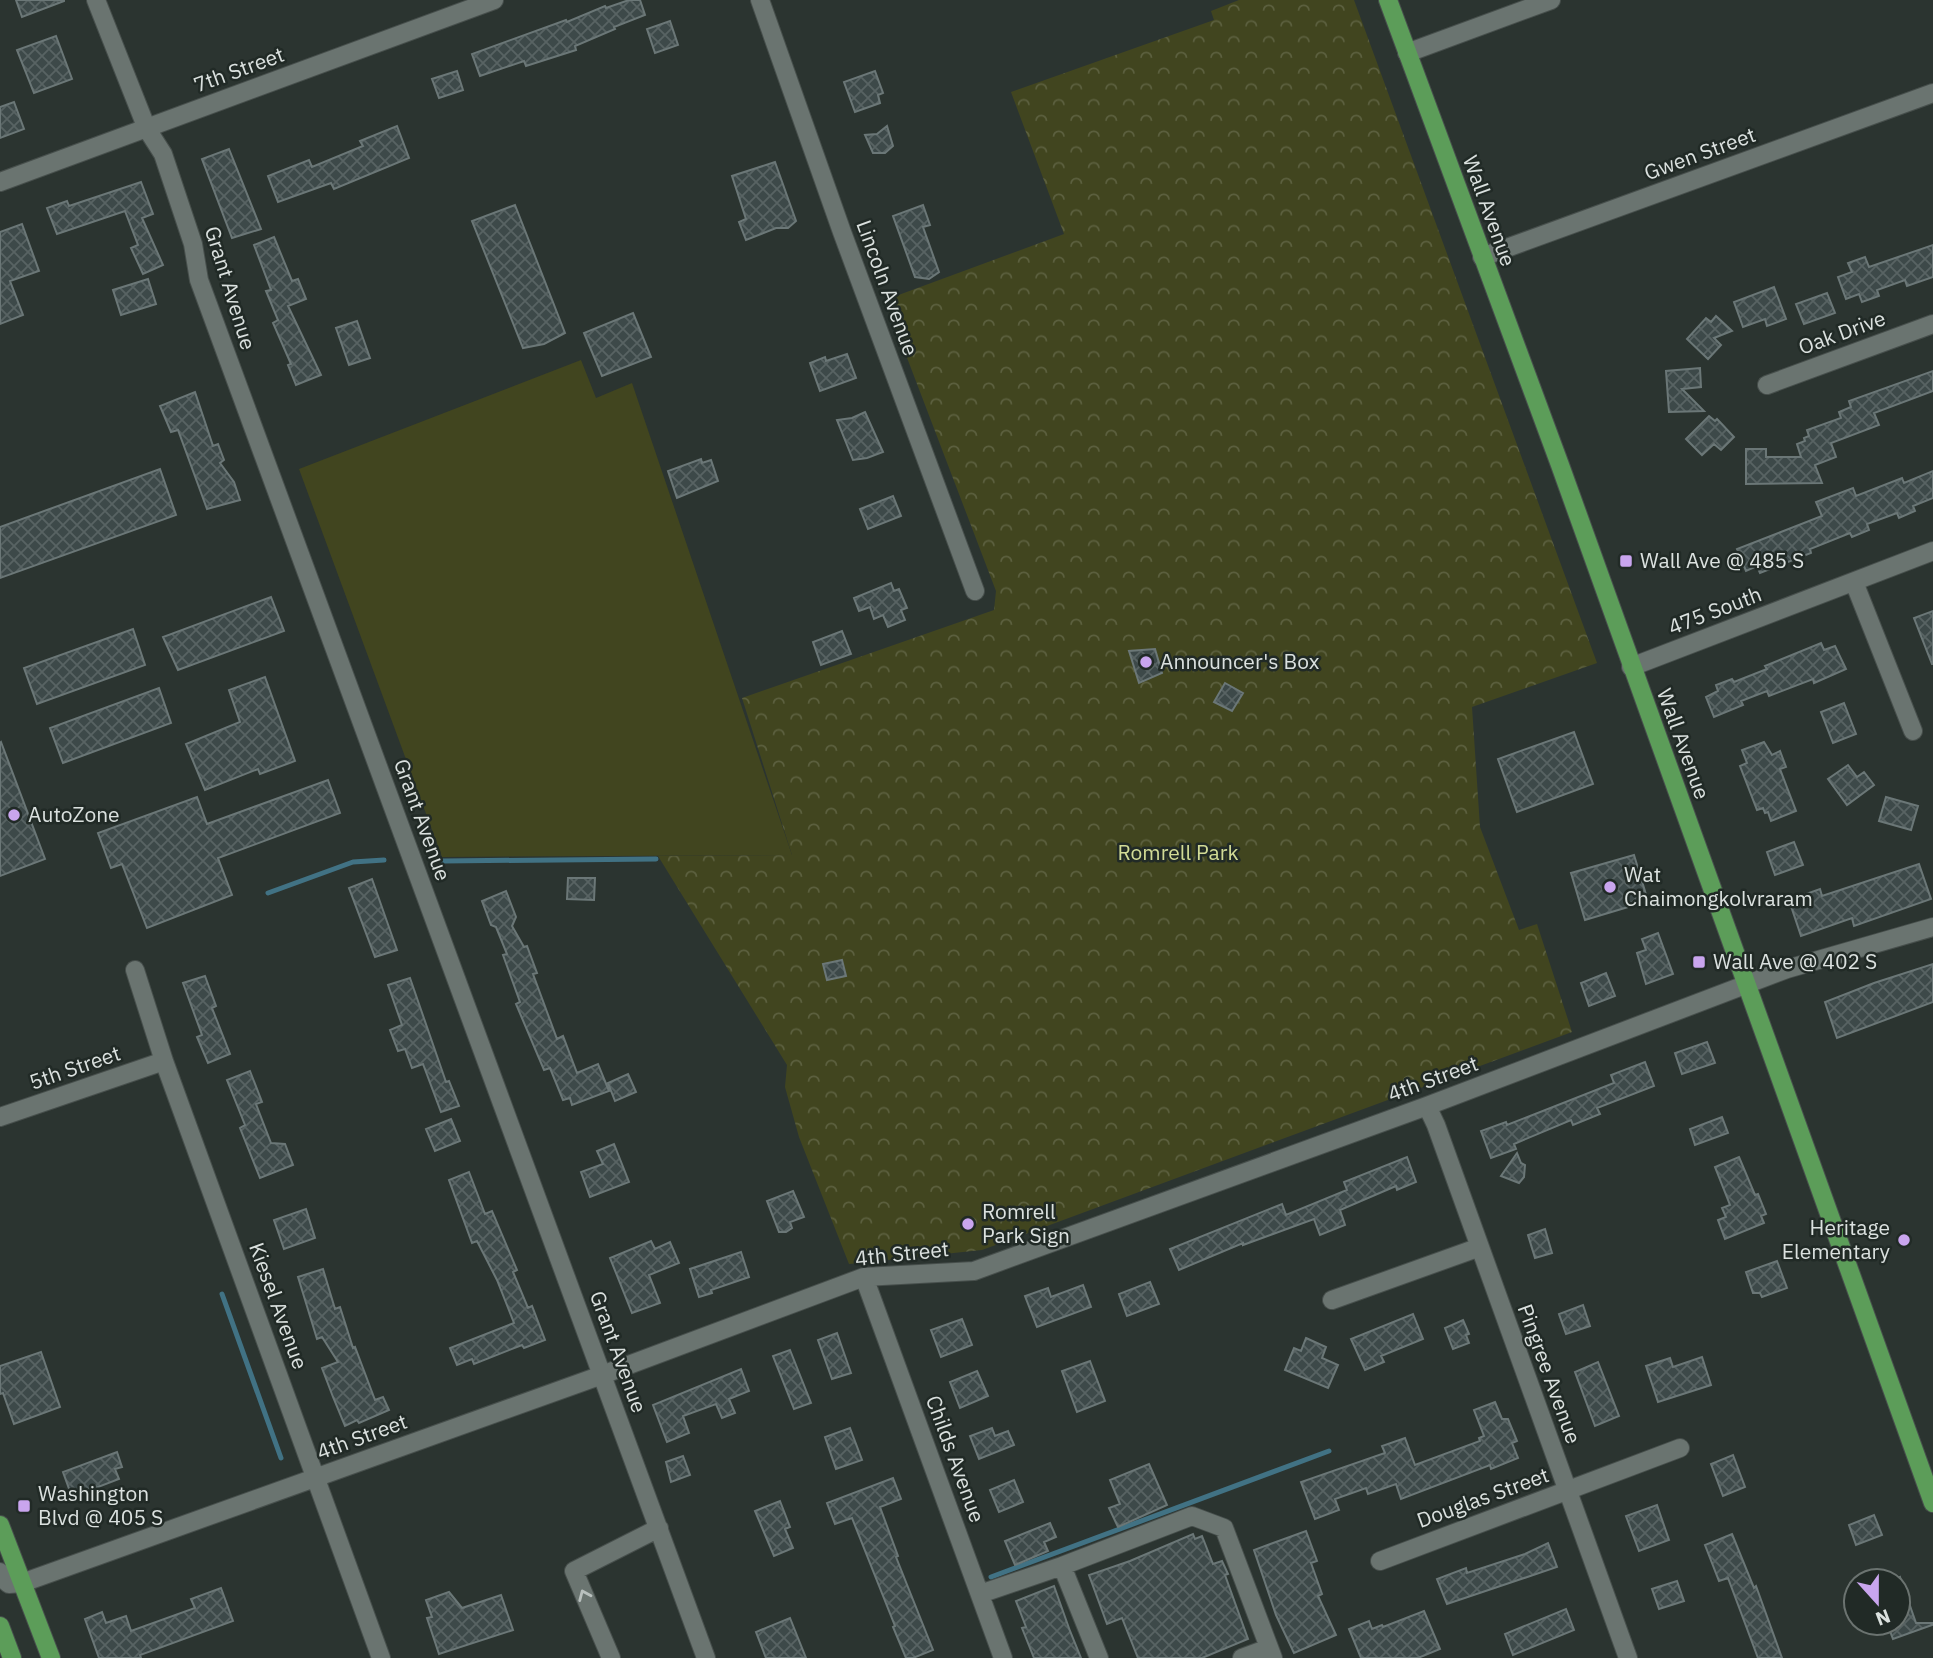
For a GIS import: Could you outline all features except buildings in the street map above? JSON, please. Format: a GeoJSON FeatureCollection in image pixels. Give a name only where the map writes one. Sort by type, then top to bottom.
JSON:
{"type":"FeatureCollection","features":[{"type":"Feature","properties":{"kind":"main road","name":"Wall Avenue"},"geometry":{"type":"LineString","coordinates":[[1388,0],[1933,1503]]}},
{"type":"Feature","properties":{"kind":"main road"},"geometry":{"type":"LineString","coordinates":[[0,1525],[51,1658]]}},
{"type":"Feature","properties":{"kind":"main road"},"geometry":{"type":"LineString","coordinates":[[0,1626],[12,1658]]}},
{"type":"Feature","properties":{"kind":"street","name":"Grant Avenue"},"geometry":{"type":"LineString","coordinates":[[96,0],[147,129],[163,154],[193,244],[204,293],[706,1658]]}},
{"type":"Feature","properties":{"kind":"street","name":"7th Street"},"geometry":{"type":"LineString","coordinates":[[0,182],[494,0]]}},
{"type":"Feature","properties":{"kind":"street","name":"Lincoln Avenue"},"geometry":{"type":"LineString","coordinates":[[760,0],[842,232],[975,591]]}},
{"type":"Feature","properties":{"kind":"street"},"geometry":{"type":"LineString","coordinates":[[1407,52],[1551,0]]}},
{"type":"Feature","properties":{"kind":"street","name":"Gwen Street"},"geometry":{"type":"LineString","coordinates":[[1482,257],[1933,93]]}},
{"type":"Feature","properties":{"kind":"street","name":"Oak Drive"},"geometry":{"type":"LineString","coordinates":[[1767,385],[1933,324]]}},
{"type":"Feature","properties":{"kind":"street","name":"475 South"},"geometry":{"type":"LineString","coordinates":[[1631,667],[1933,551]]}},
{"type":"Feature","properties":{"kind":"street"},"geometry":{"type":"LineString","coordinates":[[1854,582],[1913,731]]}},
{"type":"Feature","properties":{"kind":"street","name":"4th Street"},"geometry":{"type":"LineString","coordinates":[[22,1583],[864,1277],[974,1271],[1427,1106],[1787,969],[1933,927]]}},
{"type":"Feature","properties":{"kind":"street","name":"Kiesel Avenue"},"geometry":{"type":"LineString","coordinates":[[135,970],[164,1061],[381,1658]]}},
{"type":"Feature","properties":{"kind":"street","name":"5th Street"},"geometry":{"type":"LineString","coordinates":[[0,1117],[164,1061]]}},
{"type":"Feature","properties":{"kind":"street","name":"Pingree Avenue"},"geometry":{"type":"LineString","coordinates":[[1427,1106],[1627,1658]]}},
{"type":"Feature","properties":{"kind":"street"},"geometry":{"type":"LineString","coordinates":[[1332,1300],[1480,1247]]}},
{"type":"Feature","properties":{"kind":"street","name":"Childs Avenue"},"geometry":{"type":"LineString","coordinates":[[864,1277],[1003,1658]]}},
{"type":"Feature","properties":{"kind":"street","name":"Douglas Street"},"geometry":{"type":"LineString","coordinates":[[1380,1561],[1681,1448]]}},
{"type":"Feature","properties":{"kind":"street"},"geometry":{"type":"LineString","coordinates":[[980,1594],[1192,1516],[1224,1528],[1271,1653],[1242,1658]]}},
{"type":"Feature","properties":{"kind":"street"},"geometry":{"type":"LineString","coordinates":[[611,1658],[574,1571],[659,1528]]}},
{"type":"Feature","properties":{"kind":"street"},"geometry":{"type":"LineString","coordinates":[[1062,1566],[1099,1658]]}},
{"type":"Feature","properties":{"kind":"street"},"geometry":{"type":"LineString","coordinates":[[0,1572],[9,1584],[22,1583]]}},
{"type":"Feature","properties":{"kind":"green space","name":"Romrell Park"},"geometry":{"type":"Polygon","coordinates":[[[1239,0],[1354,0],[1597,663],[1472,707],[1480,827],[1519,930],[1537,924],[1572,1032],[982,1250],[849,1264],[799,1137],[785,1087],[787,1065],[658,856],[792,855],[742,698],[994,610],[996,591],[885,300],[1064,234],[1011,92],[1214,20],[1211,11],[1239,0]]]}},
{"type":"Feature","properties":{"kind":"green space"},"geometry":{"type":"Polygon","coordinates":[[[581,360],[596,398],[632,383],[792,855],[442,857],[299,469],[581,360]]]}},
{"type":"Feature","properties":{"kind":"waterway"},"geometry":{"type":"LineString","coordinates":[[443,861],[656,859]]}},
{"type":"Feature","properties":{"kind":"waterway"},"geometry":{"type":"LineString","coordinates":[[268,893],[353,862],[384,860]]}},
{"type":"Feature","properties":{"kind":"waterway"},"geometry":{"type":"LineString","coordinates":[[222,1294],[281,1458]]}},
{"type":"Feature","properties":{"kind":"waterway"},"geometry":{"type":"LineString","coordinates":[[991,1577],[1329,1451]]}},
{"type":"Feature","properties":{"kind":"place","name":"Wall Ave @ 485 S"},"geometry":{"type":"Point","coordinates":[1626,561]}},
{"type":"Feature","properties":{"kind":"place","name":"Announcer's Box"},"geometry":{"type":"Point","coordinates":[1146,662]}},
{"type":"Feature","properties":{"kind":"place","name":"AutoZone"},"geometry":{"type":"Point","coordinates":[14,815]}},
{"type":"Feature","properties":{"kind":"place","name":"Wat Chaimongkolvraram"},"geometry":{"type":"Point","coordinates":[1610,887]}},
{"type":"Feature","properties":{"kind":"place","name":"Wall Ave @ 402 S"},"geometry":{"type":"Point","coordinates":[1699,962]}},
{"type":"Feature","properties":{"kind":"place","name":"Romrell Park Sign"},"geometry":{"type":"Point","coordinates":[968,1224]}},
{"type":"Feature","properties":{"kind":"place","name":"Heritage Elementary"},"geometry":{"type":"Point","coordinates":[1904,1240]}},
{"type":"Feature","properties":{"kind":"place","name":"Washington Blvd @ 405 S"},"geometry":{"type":"Point","coordinates":[24,1506]}}]}
